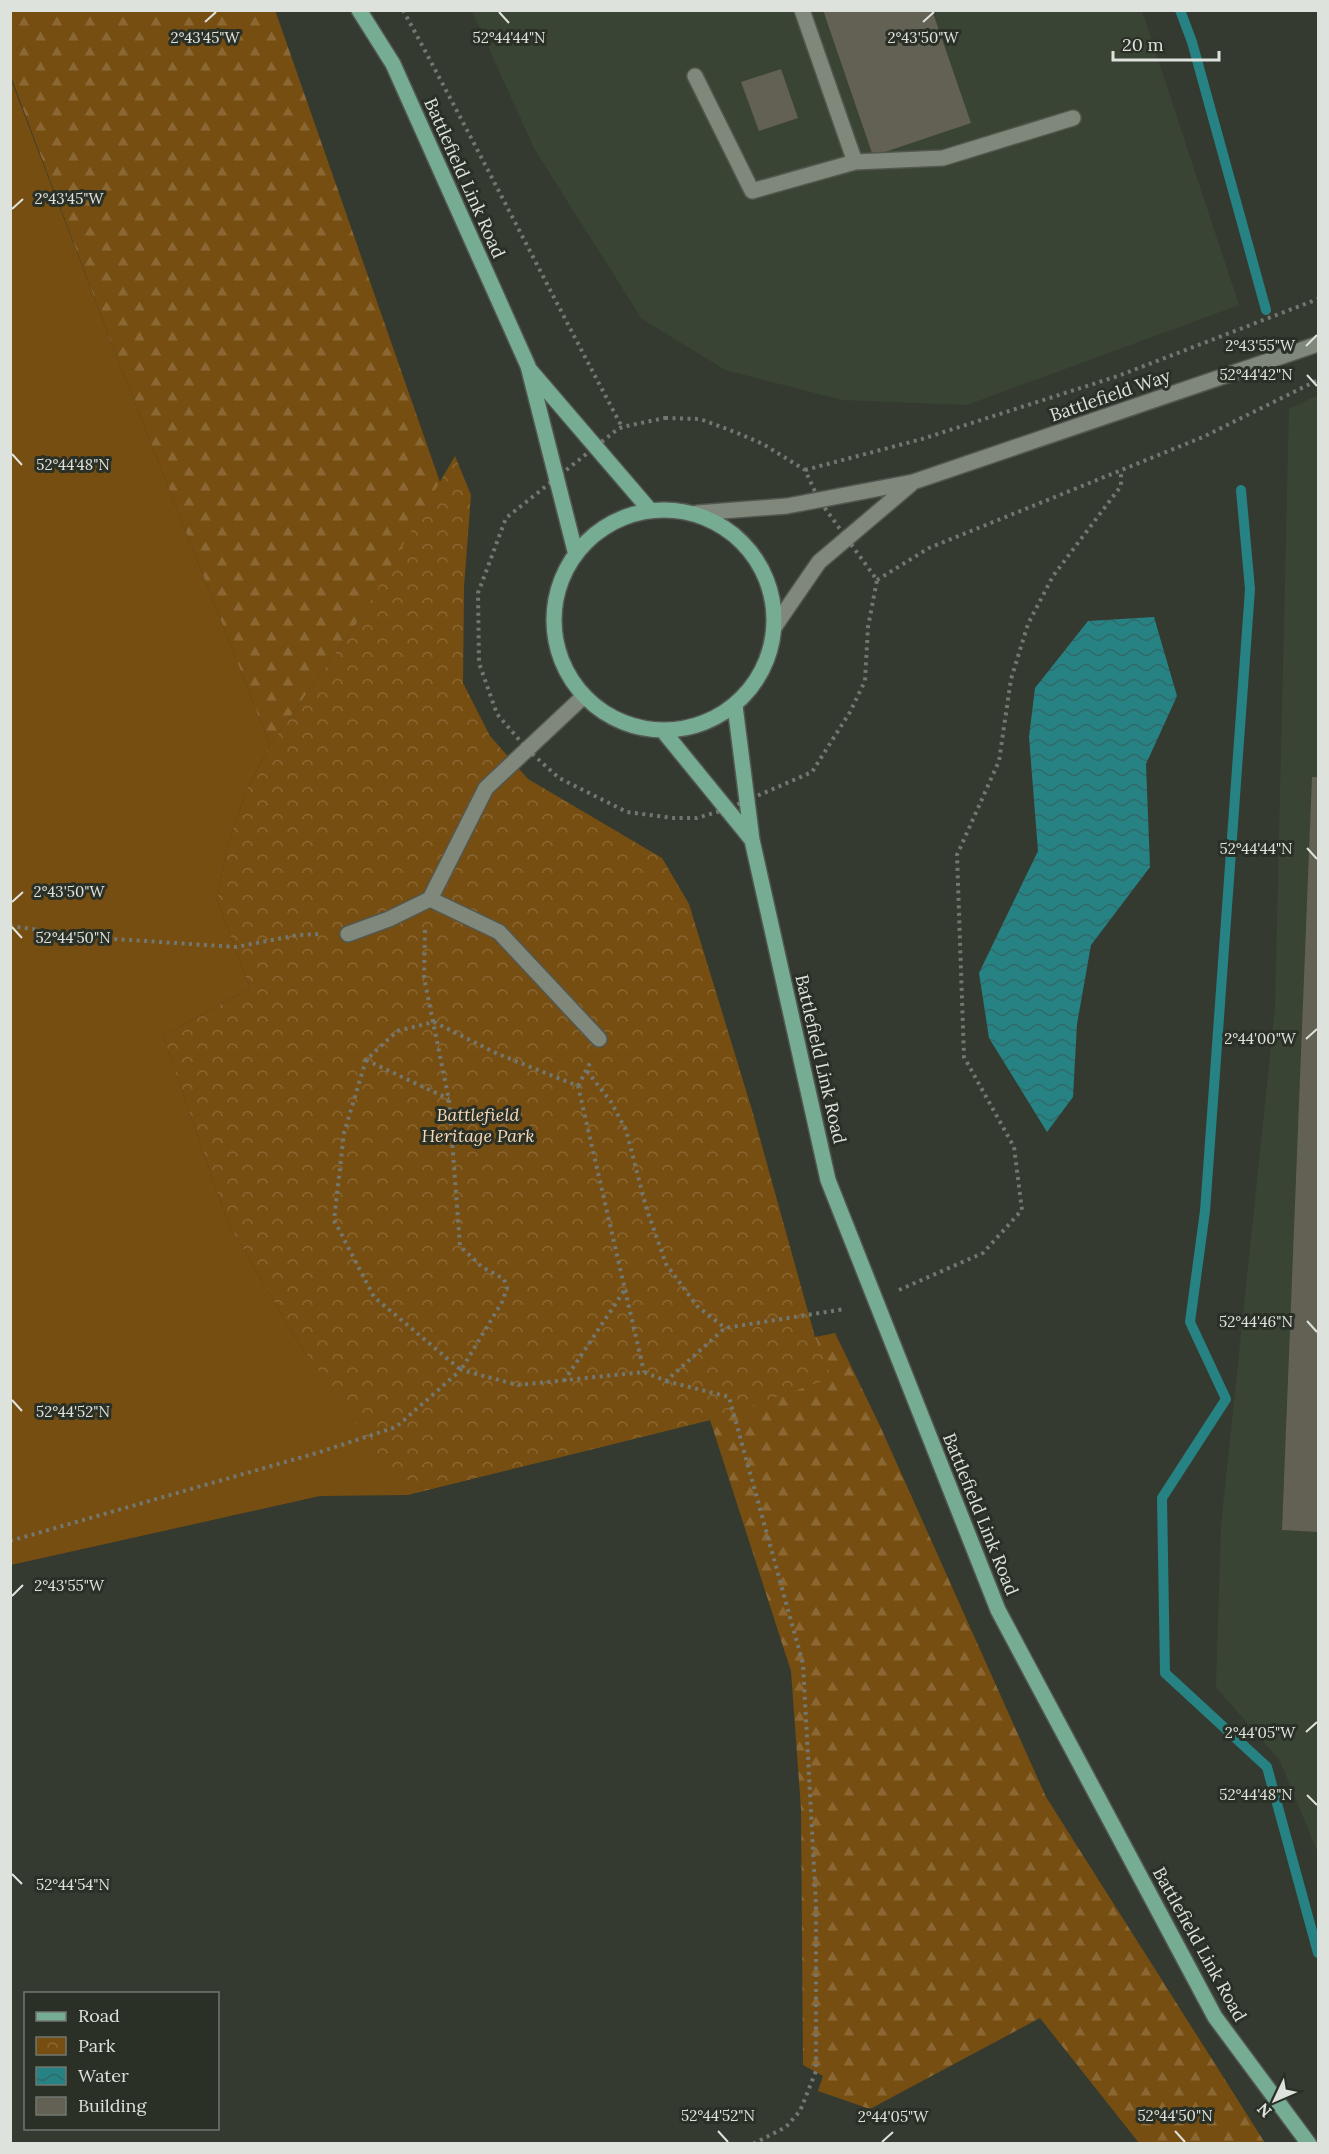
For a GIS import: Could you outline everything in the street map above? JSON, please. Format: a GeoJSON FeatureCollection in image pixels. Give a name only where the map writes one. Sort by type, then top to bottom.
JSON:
{"type":"FeatureCollection","features":[{"type":"Feature","properties":{"kind":"main road","name":"Battlefield Link Road"},"geometry":{"type":"LineString","coordinates":[[359,10],[393,64],[528,366],[575,552]]}},
{"type":"Feature","properties":{"kind":"main road","name":"Battlefield Link Road"},"geometry":{"type":"LineString","coordinates":[[528,366],[649,509]]}},
{"type":"Feature","properties":{"kind":"main road"},"geometry":{"type":"LineString","coordinates":[[649,509],[697,513],[732,532],[758,562],[773,598],[775,626],[760,675],[735,706],[701,725],[664,732],[619,722],[584,696],[556,652],[553,602],[575,552],[603,526],[649,509]]}},
{"type":"Feature","properties":{"kind":"main road","name":"Battlefield Link Road"},"geometry":{"type":"LineString","coordinates":[[735,706],[753,840],[828,1180],[999,1610],[1215,2017],[1309,2144]]}},
{"type":"Feature","properties":{"kind":"main road","name":"Battlefield Link Road"},"geometry":{"type":"LineString","coordinates":[[664,732],[753,840]]}},
{"type":"Feature","properties":{"kind":"street"},"geometry":{"type":"LineString","coordinates":[[802,10],[855,162]]}},
{"type":"Feature","properties":{"kind":"street"},"geometry":{"type":"LineString","coordinates":[[695,76],[752,191],[855,162],[943,158],[1073,118]]}},
{"type":"Feature","properties":{"kind":"street","name":"Battlefield Way"},"geometry":{"type":"LineString","coordinates":[[697,513],[787,506],[913,482],[1318,344]]}},
{"type":"Feature","properties":{"kind":"street","name":"Battlefield Way"},"geometry":{"type":"LineString","coordinates":[[775,626],[819,562],[913,482]]}},
{"type":"Feature","properties":{"kind":"street"},"geometry":{"type":"LineString","coordinates":[[348,934],[389,919],[430,899],[486,788],[584,696]]}},
{"type":"Feature","properties":{"kind":"street"},"geometry":{"type":"LineString","coordinates":[[430,899],[499,932],[599,1039]]}},
{"type":"Feature","properties":{"kind":"path"},"geometry":{"type":"LineString","coordinates":[[403,10],[479,150],[543,280],[622,427]]}},
{"type":"Feature","properties":{"kind":"path"},"geometry":{"type":"LineString","coordinates":[[805,470],[922,439],[1118,376],[1318,299]]}},
{"type":"Feature","properties":{"kind":"path"},"geometry":{"type":"LineString","coordinates":[[877,580],[929,548],[1203,437],[1318,380]]}},
{"type":"Feature","properties":{"kind":"path"},"geometry":{"type":"LineString","coordinates":[[614,432],[622,427],[665,418],[700,419],[763,444],[805,470],[808,478]]}},
{"type":"Feature","properties":{"kind":"path"},"geometry":{"type":"LineString","coordinates":[[896,1291],[983,1253],[1022,1210],[1014,1148],[964,1057],[957,855],[999,761],[1011,679],[1028,624],[1053,576],[1121,486],[1121,470]]}},
{"type":"Feature","properties":{"kind":"path"},"geometry":{"type":"LineString","coordinates":[[518,738],[497,714],[479,663],[478,593],[506,518],[525,502]]}},
{"type":"Feature","properties":{"kind":"path"},"geometry":{"type":"LineString","coordinates":[[812,772],[850,712],[865,681],[868,627],[877,580],[873,572]]}},
{"type":"Feature","properties":{"kind":"path"},"geometry":{"type":"LineString","coordinates":[[546,766],[559,778],[627,812],[673,818],[697,818]]}},
{"type":"Feature","properties":{"kind":"path"},"geometry":{"type":"LineString","coordinates":[[10,1542],[320,1452],[396,1427],[461,1370],[502,1302],[507,1288],[504,1278],[482,1267],[460,1246],[449,1100],[424,978],[425,931],[430,899]]}},
{"type":"Feature","properties":{"kind":"path"},"geometry":{"type":"LineString","coordinates":[[10,926],[100,938],[236,947],[298,935],[348,934]]}},
{"type":"Feature","properties":{"kind":"path"},"geometry":{"type":"LineString","coordinates":[[644,1372],[604,1190],[578,1086],[498,1054],[434,1022],[397,1031],[366,1060],[344,1133],[334,1220],[374,1297],[461,1370],[518,1385],[644,1372],[666,1381],[729,1397],[803,1664],[816,1905],[816,2071],[800,2110],[786,2127],[753,2144]]}},
{"type":"Feature","properties":{"kind":"path"},"geometry":{"type":"LineString","coordinates":[[366,1060],[449,1100]]}},
{"type":"Feature","properties":{"kind":"path"},"geometry":{"type":"LineString","coordinates":[[587,1071],[612,1102],[626,1130],[646,1207],[666,1264],[696,1306],[725,1328]]}},
{"type":"Feature","properties":{"kind":"path"},"geometry":{"type":"LineString","coordinates":[[564,1381],[625,1291]]}},
{"type":"Feature","properties":{"kind":"path"},"geometry":{"type":"LineString","coordinates":[[666,1381],[725,1328],[845,1309]]}},
{"type":"Feature","properties":{"kind":"shaded area"},"geometry":{"type":"Polygon","coordinates":[[[472,11],[1142,11],[1239,305],[967,405],[842,400],[725,370],[641,318],[534,148],[472,11]]]}},
{"type":"Feature","properties":{"kind":"shaded area"},"geometry":{"type":"Polygon","coordinates":[[[1318,395],[1318,1853],[1280,1761],[1216,1687],[1221,1526],[1275,1008],[1289,409],[1318,395]]]}},
{"type":"Feature","properties":{"kind":"green space"},"geometry":{"type":"Polygon","coordinates":[[[275,10],[441,485],[360,619],[270,745],[113,347],[11,77],[11,11],[275,10]]]}},
{"type":"Feature","properties":{"kind":"green space"},"geometry":{"type":"Polygon","coordinates":[[[10,77],[113,347],[270,745],[246,791],[227,847],[217,900],[250,988],[163,1036],[228,1223],[296,1339],[407,1495],[320,1496],[11,1565],[10,77]]]}},
{"type":"Feature","properties":{"kind":"green space","name":"Battlefield Heritage Park"},"geometry":{"type":"Polygon","coordinates":[[[455,456],[471,495],[464,587],[463,683],[490,736],[528,779],[662,858],[689,904],[752,1110],[815,1337],[832,1378],[710,1420],[407,1495],[296,1339],[228,1223],[163,1036],[250,988],[217,900],[227,847],[246,791],[270,745],[360,619],[455,456]]]}},
{"type":"Feature","properties":{"kind":"green space"},"geometry":{"type":"Polygon","coordinates":[[[361,1333],[791,1342],[835,1333],[880,1426],[1046,1797],[1265,2143],[1139,2143],[1040,2018],[870,2109],[818,2091],[823,2076],[803,2065],[801,1809],[791,1671],[710,1420],[407,1495],[308,1356],[361,1333]]]}},
{"type":"Feature","properties":{"kind":"water"},"geometry":{"type":"Polygon","coordinates":[[[1154,617],[1177,696],[1146,764],[1150,867],[1091,945],[1077,1024],[1073,1097],[1047,1132],[989,1038],[979,973],[1038,851],[1029,737],[1035,688],[1088,621],[1154,617]]]}},
{"type":"Feature","properties":{"kind":"building"},"geometry":{"type":"Polygon","coordinates":[[[823,10],[932,10],[971,123],[873,156],[823,10]]]}},
{"type":"Feature","properties":{"kind":"building"},"geometry":{"type":"Polygon","coordinates":[[[781,69],[798,118],[759,131],[741,82],[781,69]]]}},
{"type":"Feature","properties":{"kind":"building"},"geometry":{"type":"Polygon","coordinates":[[[1312,777],[1318,777],[1318,1532],[1282,1530],[1312,777]]]}},
{"type":"Feature","properties":{"kind":"waterway"},"geometry":{"type":"LineString","coordinates":[[1180,10],[1192,42],[1266,310]]}},
{"type":"Feature","properties":{"kind":"waterway"},"geometry":{"type":"LineString","coordinates":[[1241,490],[1250,589],[1205,1211],[1190,1322],[1226,1399],[1162,1498],[1165,1673],[1267,1767],[1318,1953]]}}]}
